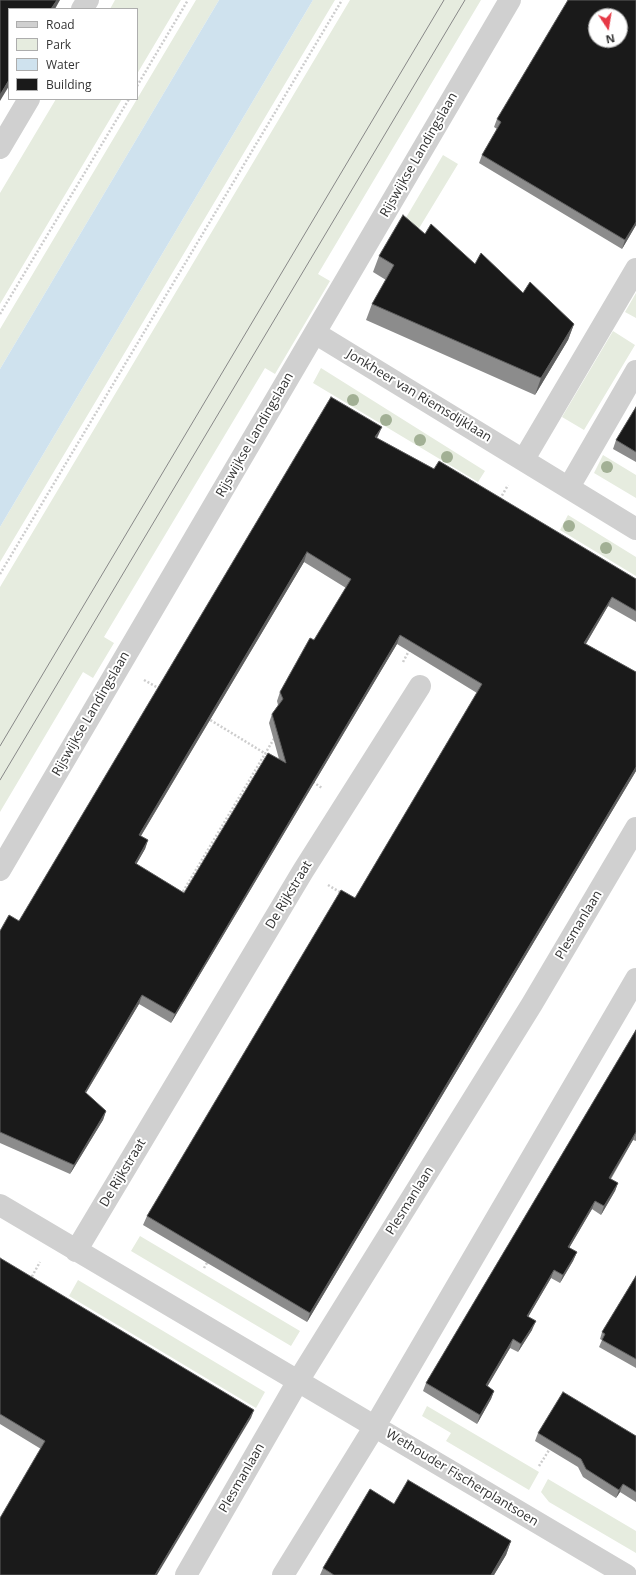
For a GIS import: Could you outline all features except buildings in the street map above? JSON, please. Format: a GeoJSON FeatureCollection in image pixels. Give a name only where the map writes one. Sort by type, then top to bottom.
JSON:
{"type":"FeatureCollection","features":[{"type":"Feature","properties":{"kind":"street","name":"Rijswijkse Landingslaan"},"geometry":{"type":"LineString","coordinates":[[0,870],[510,0]]}},
{"type":"Feature","properties":{"kind":"street"},"geometry":{"type":"LineString","coordinates":[[0,148],[28,100]]}},
{"type":"Feature","properties":{"kind":"street"},"geometry":{"type":"LineString","coordinates":[[524,458],[636,269]]}},
{"type":"Feature","properties":{"kind":"street","name":"Jonkheer van Riemsdijklaan"},"geometry":{"type":"LineString","coordinates":[[315,333],[524,458],[636,529]]}},
{"type":"Feature","properties":{"kind":"street"},"geometry":{"type":"LineString","coordinates":[[569,487],[636,372]]}},
{"type":"Feature","properties":{"kind":"street","name":"De Rijkstraat"},"geometry":{"type":"LineString","coordinates":[[76,1251],[303,871],[420,686]]}},
{"type":"Feature","properties":{"kind":"street","name":"Plesmanlaan"},"geometry":{"type":"LineString","coordinates":[[186,1575],[298,1381],[532,1004],[636,828]]}},
{"type":"Feature","properties":{"kind":"street"},"geometry":{"type":"LineString","coordinates":[[283,1575],[375,1426],[636,979]]}},
{"type":"Feature","properties":{"kind":"street"},"geometry":{"type":"LineString","coordinates":[[0,1205],[298,1381]]}},
{"type":"Feature","properties":{"kind":"street","name":"Wethouder Fischerplantsoen"},"geometry":{"type":"LineString","coordinates":[[298,1381],[626,1575]]}},
{"type":"Feature","properties":{"kind":"path"},"geometry":{"type":"LineString","coordinates":[[138,84],[188,0]]}},
{"type":"Feature","properties":{"kind":"path"},"geometry":{"type":"LineString","coordinates":[[0,574],[342,0]]}},
{"type":"Feature","properties":{"kind":"path"},"geometry":{"type":"LineString","coordinates":[[0,314],[128,100]]}},
{"type":"Feature","properties":{"kind":"path"},"geometry":{"type":"LineString","coordinates":[[412,647],[397,672],[420,686]]}},
{"type":"Feature","properties":{"kind":"path"},"geometry":{"type":"LineString","coordinates":[[120,665],[166,693]]}},
{"type":"Feature","properties":{"kind":"path"},"geometry":{"type":"LineString","coordinates":[[206,717],[272,758]]}},
{"type":"Feature","properties":{"kind":"path"},"geometry":{"type":"LineString","coordinates":[[306,778],[346,803]]}},
{"type":"Feature","properties":{"kind":"path"},"geometry":{"type":"LineString","coordinates":[[303,871],[344,894]]}},
{"type":"Feature","properties":{"kind":"path"},"geometry":{"type":"LineString","coordinates":[[204,1268],[212,1254]]}},
{"type":"Feature","properties":{"kind":"path"},"geometry":{"type":"LineString","coordinates":[[539,1466],[555,1440]]}},
{"type":"Feature","properties":{"kind":"green space"},"geometry":{"type":"Polygon","coordinates":[[[115,0],[181,0],[138,72],[138,8],[111,8],[115,0]]]}},
{"type":"Feature","properties":{"kind":"green space"},"geometry":{"type":"Polygon","coordinates":[[[196,0],[219,0],[0,369],[0,329],[136,100],[138,100],[138,97],[196,0]]]}},
{"type":"Feature","properties":{"kind":"green space"},"geometry":{"type":"Polygon","coordinates":[[[313,0],[335,0],[0,562],[0,527],[313,0]]]}},
{"type":"Feature","properties":{"kind":"green space"},"geometry":{"type":"Polygon","coordinates":[[[350,0],[481,0],[318,274],[330,281],[275,374],[265,368],[104,637],[114,643],[93,678],[83,672],[0,812],[0,587],[350,0]]]}},
{"type":"Feature","properties":{"kind":"green space"},"geometry":{"type":"Polygon","coordinates":[[[55,100],[121,100],[0,304],[0,193],[55,100]]]}},
{"type":"Feature","properties":{"kind":"green space"},"geometry":{"type":"Polygon","coordinates":[[[443,155],[458,164],[418,230],[404,221],[443,155]]]}},
{"type":"Feature","properties":{"kind":"green space"},"geometry":{"type":"Polygon","coordinates":[[[636,293],[636,318],[625,312],[636,293]]]}},
{"type":"Feature","properties":{"kind":"green space"},"geometry":{"type":"Polygon","coordinates":[[[613,331],[635,345],[584,430],[562,417],[613,331]]]}},
{"type":"Feature","properties":{"kind":"green space"},"geometry":{"type":"Polygon","coordinates":[[[321,368],[485,471],[478,482],[313,383],[321,368]]]}},
{"type":"Feature","properties":{"kind":"green space"},"geometry":{"type":"Polygon","coordinates":[[[603,455],[636,475],[636,498],[594,473],[603,455]]]}},
{"type":"Feature","properties":{"kind":"green space"},"geometry":{"type":"Polygon","coordinates":[[[568,515],[636,557],[636,576],[560,530],[568,515]]]}},
{"type":"Feature","properties":{"kind":"green space"},"geometry":{"type":"Polygon","coordinates":[[[140,1236],[300,1331],[291,1346],[131,1251],[140,1236]]]}},
{"type":"Feature","properties":{"kind":"green space"},"geometry":{"type":"Polygon","coordinates":[[[78,1280],[265,1392],[256,1408],[69,1296],[78,1280]]]}},
{"type":"Feature","properties":{"kind":"green space"},"geometry":{"type":"Polygon","coordinates":[[[427,1406],[539,1472],[529,1490],[446,1441],[451,1433],[422,1416],[427,1406]]]}},
{"type":"Feature","properties":{"kind":"green space"},"geometry":{"type":"Polygon","coordinates":[[[548,1479],[636,1531],[636,1553],[549,1502],[541,1492],[548,1479]]]}},
{"type":"Feature","properties":{"kind":"water"},"geometry":{"type":"Polygon","coordinates":[[[219,0],[313,0],[0,527],[0,369],[219,0]]]}},
{"type":"Feature","properties":{"kind":"tram line"},"geometry":{"type":"LineString","coordinates":[[0,746],[444,0]]}},
{"type":"Feature","properties":{"kind":"tram line"},"geometry":{"type":"LineString","coordinates":[[0,780],[465,0]]}}]}
